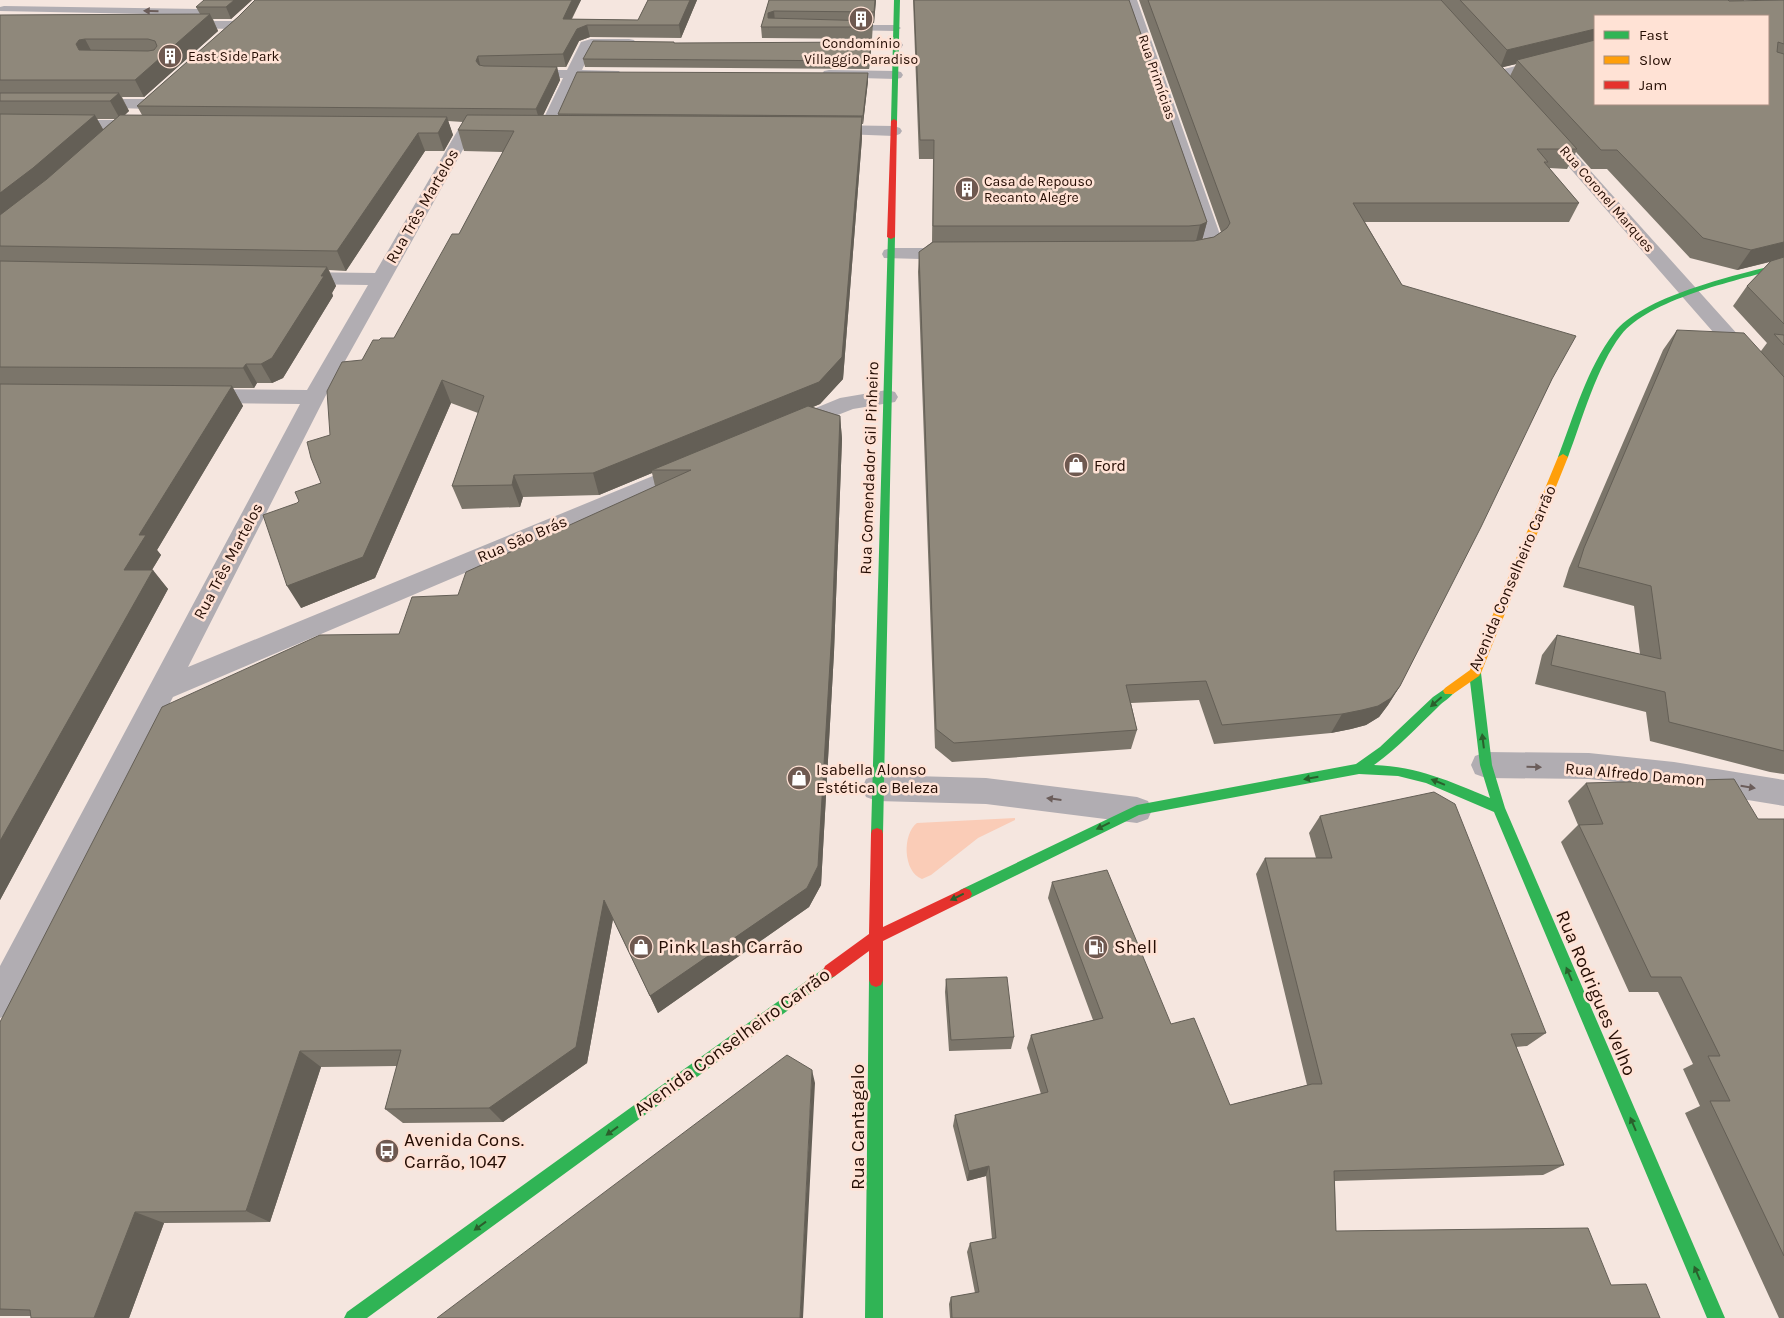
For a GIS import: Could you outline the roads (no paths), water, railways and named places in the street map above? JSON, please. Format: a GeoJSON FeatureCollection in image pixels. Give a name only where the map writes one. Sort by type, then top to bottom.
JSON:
{"type":"FeatureCollection","features":[{"type":"Feature","properties":{"kind":"main road","name":"Rua Comendador Gil Pinheiro"},"geometry":{"type":"LineString","coordinates":[[877,936],[877,788],[896,74],[896,0]]}},
{"type":"Feature","properties":{"kind":"main road","name":"Avenida Conselheiro Carrão"},"geometry":{"type":"LineString","coordinates":[[353,1318],[877,936],[1137,810],[1359,769],[1384,751],[1437,700],[1475,672],[1557,474],[1595,373],[1618,333],[1645,311],[1688,292],[1784,265]]}},
{"type":"Feature","properties":{"kind":"main road","name":"Rua Rodrigues Velho"},"geometry":{"type":"LineString","coordinates":[[1475,672],[1486,765],[1499,808],[1716,1318]]}},
{"type":"Feature","properties":{"kind":"main road"},"geometry":{"type":"LineString","coordinates":[[1359,769],[1398,771],[1428,778],[1499,808]]}},
{"type":"Feature","properties":{"kind":"main road","name":"Rua Cantagalo"},"geometry":{"type":"LineString","coordinates":[[874,1318],[877,936]]}},
{"type":"Feature","properties":{"kind":"street","name":"Rua Primícias"},"geometry":{"type":"LineString","coordinates":[[1130,0],[1214,244],[1208,250],[1194,254],[1169,254]]}},
{"type":"Feature","properties":{"kind":"street"},"geometry":{"type":"LineString","coordinates":[[223,38],[250,13]]}},
{"type":"Feature","properties":{"kind":"street"},"geometry":{"type":"LineString","coordinates":[[49,24],[237,25]]}},
{"type":"Feature","properties":{"kind":"street"},"geometry":{"type":"LineString","coordinates":[[547,128],[586,45],[589,43],[645,43]]}},
{"type":"Feature","properties":{"kind":"street"},"geometry":{"type":"LineString","coordinates":[[819,44],[896,45]]}},
{"type":"Feature","properties":{"kind":"street"},"geometry":{"type":"LineString","coordinates":[[1497,75],[1594,50]]}},
{"type":"Feature","properties":{"kind":"street"},"geometry":{"type":"LineString","coordinates":[[1485,61],[1510,90]]}},
{"type":"Feature","properties":{"kind":"street"},"geometry":{"type":"LineString","coordinates":[[507,73],[627,74]]}},
{"type":"Feature","properties":{"kind":"street"},"geometry":{"type":"LineString","coordinates":[[818,74],[896,74]]}},
{"type":"Feature","properties":{"kind":"street"},"geometry":{"type":"LineString","coordinates":[[111,140],[163,92]]}},
{"type":"Feature","properties":{"kind":"street"},"geometry":{"type":"LineString","coordinates":[[70,104],[150,104]]}},
{"type":"Feature","properties":{"kind":"street","name":"Rua Coronel Marques"},"geometry":{"type":"LineString","coordinates":[[1536,119],[1784,399]]}},
{"type":"Feature","properties":{"kind":"street"},"geometry":{"type":"LineString","coordinates":[[0,124],[164,126]]}},
{"type":"Feature","properties":{"kind":"street","name":"Rua Três Martelos"},"geometry":{"type":"LineString","coordinates":[[0,1001],[314,397],[467,128]]}},
{"type":"Feature","properties":{"kind":"street"},"geometry":{"type":"LineString","coordinates":[[530,128],[567,128]]}},
{"type":"Feature","properties":{"kind":"street"},"geometry":{"type":"LineString","coordinates":[[804,130],[894,131]]}},
{"type":"Feature","properties":{"kind":"street"},"geometry":{"type":"LineString","coordinates":[[891,254],[971,254]]}},
{"type":"Feature","properties":{"kind":"street"},"geometry":{"type":"LineString","coordinates":[[278,277],[381,278]]}},
{"type":"Feature","properties":{"kind":"street"},"geometry":{"type":"LineString","coordinates":[[177,396],[314,397]]}},
{"type":"Feature","properties":{"kind":"street"},"geometry":{"type":"LineString","coordinates":[[774,434],[848,403],[887,397]]}},
{"type":"Feature","properties":{"kind":"street","name":"Rua São Brás"},"geometry":{"type":"LineString","coordinates":[[160,690],[710,460]]}},
{"type":"Feature","properties":{"kind":"street","name":"Rua Alfredo Damon"},"geometry":{"type":"LineString","coordinates":[[1486,765],[1589,766],[1674,776],[1784,793]]}},
{"type":"Feature","properties":{"kind":"street","name":"Avenida Conselheiro Carrão"},"geometry":{"type":"LineString","coordinates":[[877,788],[986,791],[1137,810]]}},
{"type":"Feature","properties":{"kind":"lane"},"geometry":{"type":"LineString","coordinates":[[2,10],[28,0]]}},
{"type":"Feature","properties":{"kind":"lane"},"geometry":{"type":"LineString","coordinates":[[2,10],[203,9],[186,25]]}},
{"type":"Feature","properties":{"kind":"lane"},"geometry":{"type":"LineString","coordinates":[[835,28],[896,28]]}},
{"type":"Feature","properties":{"kind":"place","name":"Condomínio Villaggio Paradiso"},"geometry":{"type":"Point","coordinates":[861,19]}},
{"type":"Feature","properties":{"kind":"place","name":"East Side Park"},"geometry":{"type":"Point","coordinates":[170,56]}},
{"type":"Feature","properties":{"kind":"place","name":"Casa de Repouso Recanto Alegre"},"geometry":{"type":"Point","coordinates":[967,189]}},
{"type":"Feature","properties":{"kind":"place","name":"Ford"},"geometry":{"type":"Point","coordinates":[1076,465]}},
{"type":"Feature","properties":{"kind":"place","name":"Isabella Alonso Estética e Beleza"},"geometry":{"type":"Point","coordinates":[799,778]}},
{"type":"Feature","properties":{"kind":"place","name":"Pink Lash Carrão"},"geometry":{"type":"Point","coordinates":[641,947]}},
{"type":"Feature","properties":{"kind":"place","name":"Shell"},"geometry":{"type":"Point","coordinates":[1096,947]}},
{"type":"Feature","properties":{"kind":"place","name":"Avenida Cons. Carrão, 1047"},"geometry":{"type":"Point","coordinates":[387,1151]}}]}
